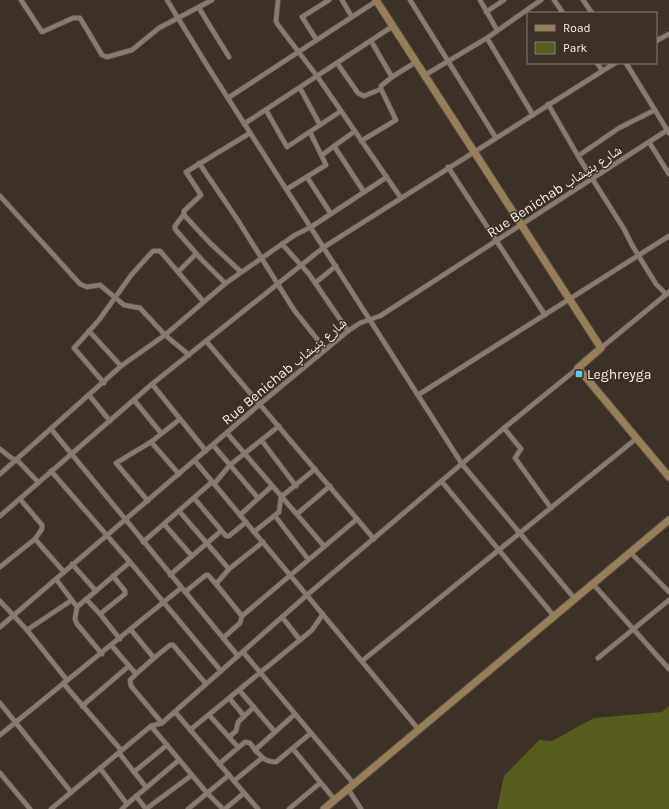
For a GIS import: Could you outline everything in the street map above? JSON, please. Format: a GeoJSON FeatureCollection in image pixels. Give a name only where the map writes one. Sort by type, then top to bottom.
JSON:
{"type":"FeatureCollection","features":[{"type":"Feature","properties":{"kind":"street"},"geometry":{"type":"LineString","coordinates":[[21,0],[42,32],[73,18],[80,18],[102,55],[107,57],[132,50],[160,28],[212,0]]}},
{"type":"Feature","properties":{"kind":"street"},"geometry":{"type":"LineString","coordinates":[[167,0],[244,124],[462,464],[575,599]]}},
{"type":"Feature","properties":{"kind":"street"},"geometry":{"type":"LineString","coordinates":[[278,0],[276,21],[317,76],[401,198]]}},
{"type":"Feature","properties":{"kind":"street"},"geometry":{"type":"LineString","coordinates":[[316,39],[302,17],[329,0]]}},
{"type":"Feature","properties":{"kind":"street"},"geometry":{"type":"LineString","coordinates":[[342,0],[352,17]]}},
{"type":"Feature","properties":{"kind":"street"},"geometry":{"type":"LineString","coordinates":[[228,98],[297,51],[377,0],[601,348]]}},
{"type":"Feature","properties":{"kind":"street"},"geometry":{"type":"LineString","coordinates":[[410,0],[496,138]]}},
{"type":"Feature","properties":{"kind":"street"},"geometry":{"type":"LineString","coordinates":[[480,0],[497,30]]}},
{"type":"Feature","properties":{"kind":"street"},"geometry":{"type":"LineString","coordinates":[[486,12],[504,0]]}},
{"type":"Feature","properties":{"kind":"street"},"geometry":{"type":"LineString","coordinates":[[425,76],[487,38],[541,0]]}},
{"type":"Feature","properties":{"kind":"street"},"geometry":{"type":"LineString","coordinates":[[554,0],[562,12]]}},
{"type":"Feature","properties":{"kind":"street"},"geometry":{"type":"LineString","coordinates":[[583,0],[591,12]]}},
{"type":"Feature","properties":{"kind":"street"},"geometry":{"type":"LineString","coordinates":[[199,8],[230,57]]}},
{"type":"Feature","properties":{"kind":"street"},"geometry":{"type":"LineString","coordinates":[[244,124],[338,64],[393,26]]}},
{"type":"Feature","properties":{"kind":"street"},"geometry":{"type":"LineString","coordinates":[[657,40],[669,34]]}},
{"type":"Feature","properties":{"kind":"street"},"geometry":{"type":"LineString","coordinates":[[487,38],[533,115]]}},
{"type":"Feature","properties":{"kind":"street"},"geometry":{"type":"LineString","coordinates":[[371,41],[392,77]]}},
{"type":"Feature","properties":{"kind":"street"},"geometry":{"type":"LineString","coordinates":[[338,64],[358,93],[364,96],[381,89],[382,85],[392,77],[416,62]]}},
{"type":"Feature","properties":{"kind":"street"},"geometry":{"type":"LineString","coordinates":[[598,64],[602,70]]}},
{"type":"Feature","properties":{"kind":"street"},"geometry":{"type":"LineString","coordinates":[[0,516],[71,452],[110,421],[152,384],[324,247],[612,64]]}},
{"type":"Feature","properties":{"kind":"street"},"geometry":{"type":"LineString","coordinates":[[627,64],[668,131]]}},
{"type":"Feature","properties":{"kind":"street"},"geometry":{"type":"LineString","coordinates":[[300,88],[320,125]]}},
{"type":"Feature","properties":{"kind":"street"},"geometry":{"type":"LineString","coordinates":[[361,140],[396,120],[381,89]]}},
{"type":"Feature","properties":{"kind":"street"},"geometry":{"type":"LineString","coordinates":[[51,809],[151,726],[162,723],[307,595],[504,428],[668,293],[656,284],[548,104]]}},
{"type":"Feature","properties":{"kind":"street"},"geometry":{"type":"LineString","coordinates":[[266,110],[287,147],[341,111]]}},
{"type":"Feature","properties":{"kind":"street"},"geometry":{"type":"LineString","coordinates":[[578,156],[619,128],[654,110]]}},
{"type":"Feature","properties":{"kind":"street","name":"Rue Benichab شارع بنيشاب"},"geometry":{"type":"LineString","coordinates":[[0,627],[260,404],[348,331],[380,316],[668,131]]}},
{"type":"Feature","properties":{"kind":"street"},"geometry":{"type":"LineString","coordinates":[[287,189],[326,166],[310,132]]}},
{"type":"Feature","properties":{"kind":"street"},"geometry":{"type":"LineString","coordinates":[[322,155],[355,132]]}},
{"type":"Feature","properties":{"kind":"street"},"geometry":{"type":"LineString","coordinates":[[225,283],[196,254],[174,228],[184,214],[184,211],[201,194],[186,173],[250,133]]}},
{"type":"Feature","properties":{"kind":"street"},"geometry":{"type":"LineString","coordinates":[[649,142],[669,174]]}},
{"type":"Feature","properties":{"kind":"street"},"geometry":{"type":"LineString","coordinates":[[334,146],[364,192]]}},
{"type":"Feature","properties":{"kind":"street"},"geometry":{"type":"LineString","coordinates":[[199,164],[294,310],[325,349]]}},
{"type":"Feature","properties":{"kind":"street"},"geometry":{"type":"LineString","coordinates":[[448,168],[545,315]]}},
{"type":"Feature","properties":{"kind":"street"},"geometry":{"type":"LineString","coordinates":[[307,177],[331,214]]}},
{"type":"Feature","properties":{"kind":"street"},"geometry":{"type":"LineString","coordinates":[[0,474],[104,383],[121,366],[165,335],[225,283],[282,244],[311,227],[387,177]]}},
{"type":"Feature","properties":{"kind":"street"},"geometry":{"type":"LineString","coordinates":[[0,196],[80,284],[87,287],[100,285],[124,305],[140,308],[165,335],[189,356]]}},
{"type":"Feature","properties":{"kind":"street"},"geometry":{"type":"LineString","coordinates":[[184,214],[209,242],[241,272]]}},
{"type":"Feature","properties":{"kind":"street"},"geometry":{"type":"LineString","coordinates":[[418,395],[669,236]]}},
{"type":"Feature","properties":{"kind":"street"},"geometry":{"type":"LineString","coordinates":[[282,244],[315,283],[348,331]]}},
{"type":"Feature","properties":{"kind":"street"},"geometry":{"type":"LineString","coordinates":[[104,383],[74,348],[115,298],[132,274],[156,250],[160,251],[203,301]]}},
{"type":"Feature","properties":{"kind":"street"},"geometry":{"type":"LineString","coordinates":[[178,272],[196,254]]}},
{"type":"Feature","properties":{"kind":"street"},"geometry":{"type":"LineString","coordinates":[[315,283],[336,266]]}},
{"type":"Feature","properties":{"kind":"street"},"geometry":{"type":"LineString","coordinates":[[89,331],[121,366]]}},
{"type":"Feature","properties":{"kind":"street"},"geometry":{"type":"LineString","coordinates":[[206,341],[374,539]]}},
{"type":"Feature","properties":{"kind":"street"},"geometry":{"type":"LineString","coordinates":[[578,368],[669,476]]}},
{"type":"Feature","properties":{"kind":"street"},"geometry":{"type":"LineString","coordinates":[[152,384],[206,451]]}},
{"type":"Feature","properties":{"kind":"street"},"geometry":{"type":"LineString","coordinates":[[89,395],[110,421]]}},
{"type":"Feature","properties":{"kind":"street"},"geometry":{"type":"LineString","coordinates":[[134,400],[161,433]]}},
{"type":"Feature","properties":{"kind":"street"},"geometry":{"type":"LineString","coordinates":[[148,501],[116,462],[151,442],[180,419]]}},
{"type":"Feature","properties":{"kind":"street"},"geometry":{"type":"LineString","coordinates":[[143,542],[213,483],[230,465],[279,426]]}},
{"type":"Feature","properties":{"kind":"street"},"geometry":{"type":"LineString","coordinates":[[504,428],[521,449],[515,456],[516,459],[551,508]]}},
{"type":"Feature","properties":{"kind":"street"},"geometry":{"type":"LineString","coordinates":[[51,429],[238,656]]}},
{"type":"Feature","properties":{"kind":"street"},"geometry":{"type":"LineString","coordinates":[[227,433],[324,546]]}},
{"type":"Feature","properties":{"kind":"street"},"geometry":{"type":"LineString","coordinates":[[362,662],[637,438]]}},
{"type":"Feature","properties":{"kind":"street"},"geometry":{"type":"LineString","coordinates":[[262,441],[296,486]]}},
{"type":"Feature","properties":{"kind":"street"},"geometry":{"type":"LineString","coordinates":[[151,442],[179,474]]}},
{"type":"Feature","properties":{"kind":"street"},"geometry":{"type":"LineString","coordinates":[[213,445],[258,498]]}},
{"type":"Feature","properties":{"kind":"street"},"geometry":{"type":"LineString","coordinates":[[0,449],[21,464],[38,482]]}},
{"type":"Feature","properties":{"kind":"street"},"geometry":{"type":"LineString","coordinates":[[195,461],[419,730]]}},
{"type":"Feature","properties":{"kind":"street"},"geometry":{"type":"LineString","coordinates":[[254,532],[275,516],[280,510],[281,497],[315,469]]}},
{"type":"Feature","properties":{"kind":"street"},"geometry":{"type":"LineString","coordinates":[[51,471],[130,562],[221,671]]}},
{"type":"Feature","properties":{"kind":"street"},"geometry":{"type":"LineString","coordinates":[[442,482],[554,616]]}},
{"type":"Feature","properties":{"kind":"street"},"geometry":{"type":"LineString","coordinates":[[240,515],[272,486]]}},
{"type":"Feature","properties":{"kind":"street"},"geometry":{"type":"LineString","coordinates":[[297,514],[330,486]]}},
{"type":"Feature","properties":{"kind":"street"},"geometry":{"type":"LineString","coordinates":[[194,498],[221,531],[228,536],[246,522]]}},
{"type":"Feature","properties":{"kind":"street"},"geometry":{"type":"LineString","coordinates":[[0,567],[35,539],[42,531],[42,525],[20,499]]}},
{"type":"Feature","properties":{"kind":"street"},"geometry":{"type":"LineString","coordinates":[[179,511],[229,569]]}},
{"type":"Feature","properties":{"kind":"street"},"geometry":{"type":"LineString","coordinates":[[275,516],[308,559]]}},
{"type":"Feature","properties":{"kind":"street"},"geometry":{"type":"LineString","coordinates":[[223,638],[240,623],[242,616],[357,519]]}},
{"type":"Feature","properties":{"kind":"street"},"geometry":{"type":"LineString","coordinates":[[324,809],[669,520]]}},
{"type":"Feature","properties":{"kind":"street"},"geometry":{"type":"LineString","coordinates":[[164,524],[192,556]]}},
{"type":"Feature","properties":{"kind":"street"},"geometry":{"type":"LineString","coordinates":[[170,575],[221,531]]}},
{"type":"Feature","properties":{"kind":"street"},"geometry":{"type":"LineString","coordinates":[[35,539],[64,572]]}},
{"type":"Feature","properties":{"kind":"street"},"geometry":{"type":"LineString","coordinates":[[216,584],[229,569],[263,542]]}},
{"type":"Feature","properties":{"kind":"street"},"geometry":{"type":"LineString","coordinates":[[630,552],[669,592]]}},
{"type":"Feature","properties":{"kind":"street"},"geometry":{"type":"LineString","coordinates":[[102,654],[77,624],[75,619],[77,607],[130,562]]}},
{"type":"Feature","properties":{"kind":"street"},"geometry":{"type":"LineString","coordinates":[[72,564],[96,591]]}},
{"type":"Feature","properties":{"kind":"street"},"geometry":{"type":"LineString","coordinates":[[0,735],[164,603],[206,575],[208,575],[216,584],[242,616]]}},
{"type":"Feature","properties":{"kind":"street"},"geometry":{"type":"LineString","coordinates":[[100,614],[125,594],[125,591],[113,576]]}},
{"type":"Feature","properties":{"kind":"street"},"geometry":{"type":"LineString","coordinates":[[56,579],[77,607]]}},
{"type":"Feature","properties":{"kind":"street"},"geometry":{"type":"LineString","coordinates":[[593,584],[669,669]]}},
{"type":"Feature","properties":{"kind":"street"},"geometry":{"type":"LineString","coordinates":[[86,599],[120,639]]}},
{"type":"Feature","properties":{"kind":"street"},"geometry":{"type":"LineString","coordinates":[[27,630],[72,600]]}},
{"type":"Feature","properties":{"kind":"street"},"geometry":{"type":"LineString","coordinates":[[598,658],[669,600]]}},
{"type":"Feature","properties":{"kind":"street"},"geometry":{"type":"LineString","coordinates":[[0,601],[15,615],[27,630],[82,706],[120,751],[146,787]]}},
{"type":"Feature","properties":{"kind":"street"},"geometry":{"type":"LineString","coordinates":[[190,730],[240,691],[312,630],[322,614]]}},
{"type":"Feature","properties":{"kind":"street"},"geometry":{"type":"LineString","coordinates":[[282,617],[300,640]]}},
{"type":"Feature","properties":{"kind":"street"},"geometry":{"type":"LineString","coordinates":[[131,630],[154,658]]}},
{"type":"Feature","properties":{"kind":"street"},"geometry":{"type":"LineString","coordinates":[[162,723],[130,684],[130,680],[154,658],[170,645],[173,645],[206,684]]}},
{"type":"Feature","properties":{"kind":"street"},"geometry":{"type":"LineString","coordinates":[[112,646],[136,674]]}},
{"type":"Feature","properties":{"kind":"street"},"geometry":{"type":"LineString","coordinates":[[243,652],[295,714],[351,787],[361,809]]}},
{"type":"Feature","properties":{"kind":"street"},"geometry":{"type":"LineString","coordinates":[[82,706],[129,666]]}},
{"type":"Feature","properties":{"kind":"street"},"geometry":{"type":"LineString","coordinates":[[240,691],[275,732]]}},
{"type":"Feature","properties":{"kind":"street"},"geometry":{"type":"LineString","coordinates":[[230,699],[244,716]]}},
{"type":"Feature","properties":{"kind":"street"},"geometry":{"type":"LineString","coordinates":[[0,703],[71,792]]}},
{"type":"Feature","properties":{"kind":"street"},"geometry":{"type":"LineString","coordinates":[[229,737],[236,731],[238,722],[254,707]]}},
{"type":"Feature","properties":{"kind":"street"},"geometry":{"type":"LineString","coordinates":[[175,712],[258,809]]}},
{"type":"Feature","properties":{"kind":"street"},"geometry":{"type":"LineString","coordinates":[[255,750],[295,714]]}},
{"type":"Feature","properties":{"kind":"street"},"geometry":{"type":"LineString","coordinates":[[209,715],[238,747]]}},
{"type":"Feature","properties":{"kind":"street"},"geometry":{"type":"LineString","coordinates":[[151,726],[207,793],[224,809],[244,793]]}},
{"type":"Feature","properties":{"kind":"street"},"geometry":{"type":"LineString","coordinates":[[219,764],[238,747],[248,742],[262,758],[267,761],[276,762],[311,734]]}},
{"type":"Feature","properties":{"kind":"street"},"geometry":{"type":"LineString","coordinates":[[134,772],[167,745]]}},
{"type":"Feature","properties":{"kind":"street"},"geometry":{"type":"LineString","coordinates":[[293,749],[335,800]]}},
{"type":"Feature","properties":{"kind":"street"},"geometry":{"type":"LineString","coordinates":[[234,781],[262,758]]}},
{"type":"Feature","properties":{"kind":"street"},"geometry":{"type":"LineString","coordinates":[[122,809],[179,760]]}},
{"type":"Feature","properties":{"kind":"street"},"geometry":{"type":"LineString","coordinates":[[100,768],[127,804]]}},
{"type":"Feature","properties":{"kind":"street"},"geometry":{"type":"LineString","coordinates":[[0,773],[30,809]]}},
{"type":"Feature","properties":{"kind":"street"},"geometry":{"type":"LineString","coordinates":[[136,796],[146,809],[192,775]]}},
{"type":"Feature","properties":{"kind":"street"},"geometry":{"type":"LineString","coordinates":[[188,809],[229,775]]}},
{"type":"Feature","properties":{"kind":"street"},"geometry":{"type":"LineString","coordinates":[[288,809],[320,783]]}},
{"type":"Feature","properties":{"kind":"street"},"geometry":{"type":"LineString","coordinates":[[56,804],[60,809]]}},
{"type":"Feature","properties":{"kind":"green space"},"geometry":{"type":"Polygon","coordinates":[[[669,706],[669,809],[497,809],[504,776],[539,740],[552,741],[594,718],[662,712],[669,706]]]}},
{"type":"Feature","properties":{"kind":"place","name":"Leghreyga"},"geometry":{"type":"Point","coordinates":[579,374]}}]}
